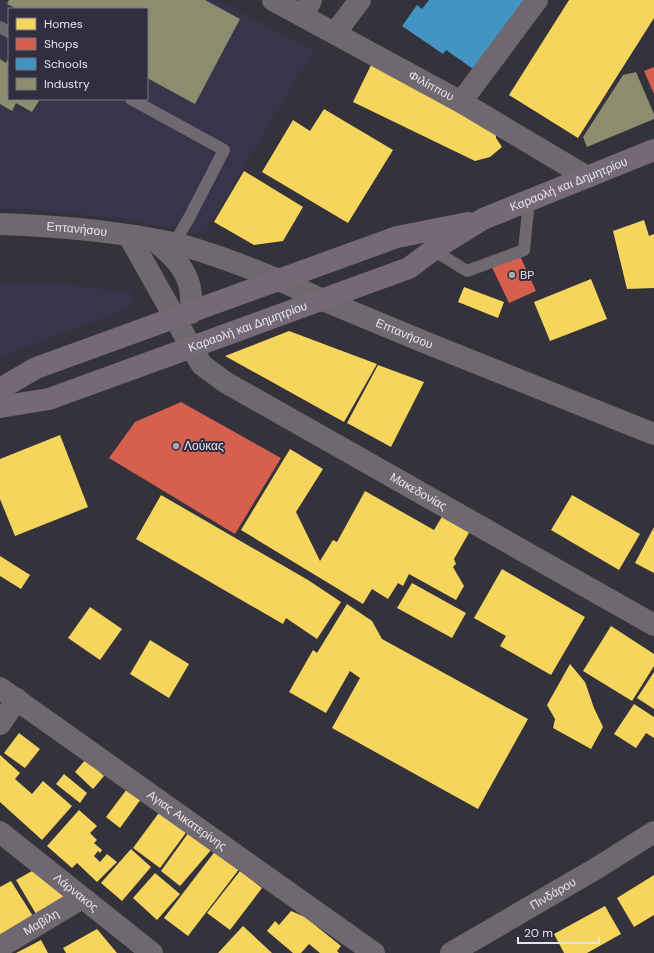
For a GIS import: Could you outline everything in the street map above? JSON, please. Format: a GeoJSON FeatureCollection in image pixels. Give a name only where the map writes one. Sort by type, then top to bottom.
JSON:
{"type":"FeatureCollection","features":[{"type":"Feature","properties":{"kind":"main road","name":"Καραολή και Δημητρίου"},"geometry":{"type":"LineString","coordinates":[[0,388],[36,368],[183,316],[397,237],[483,219],[654,150]]}},
{"type":"Feature","properties":{"kind":"main road","name":"Καραολή και Δημητρίου"},"geometry":{"type":"LineString","coordinates":[[0,407],[49,399],[409,268],[433,250],[483,219]]}},
{"type":"Feature","properties":{"kind":"street","name":"Φιλίππου"},"geometry":{"type":"LineString","coordinates":[[273,0],[307,8],[334,33],[461,102],[588,177]]}},
{"type":"Feature","properties":{"kind":"street"},"geometry":{"type":"LineString","coordinates":[[334,33],[360,0]]}},
{"type":"Feature","properties":{"kind":"street"},"geometry":{"type":"LineString","coordinates":[[461,102],[537,0]]}},
{"type":"Feature","properties":{"kind":"street","name":"Επτανήσου"},"geometry":{"type":"LineString","coordinates":[[0,224],[77,229],[129,236],[164,242],[218,256],[279,280],[434,346],[654,434]]}},
{"type":"Feature","properties":{"kind":"street"},"geometry":{"type":"LineString","coordinates":[[129,236],[183,316],[191,347]]}},
{"type":"Feature","properties":{"kind":"street"},"geometry":{"type":"LineString","coordinates":[[164,242],[170,254],[187,277],[190,290],[183,316]]}},
{"type":"Feature","properties":{"kind":"street","name":"Μακεδονίας"},"geometry":{"type":"LineString","coordinates":[[191,347],[202,365],[224,382],[654,625]]}},
{"type":"Feature","properties":{"kind":"street"},"geometry":{"type":"LineString","coordinates":[[0,724],[8,694]]}},
{"type":"Feature","properties":{"kind":"street","name":"Αγιας Αικατερίνης"},"geometry":{"type":"LineString","coordinates":[[8,694],[374,953]]}},
{"type":"Feature","properties":{"kind":"street","name":"Λάρνακος"},"geometry":{"type":"LineString","coordinates":[[0,832],[152,953]]}},
{"type":"Feature","properties":{"kind":"street","name":"Πινδάρου"},"geometry":{"type":"LineString","coordinates":[[450,953],[597,868],[654,832]]}},
{"type":"Feature","properties":{"kind":"street","name":"Μαβίλη"},"geometry":{"type":"LineString","coordinates":[[0,947],[82,898]]}},
{"type":"Feature","properties":{"kind":"lane"},"geometry":{"type":"LineString","coordinates":[[133,100],[224,150],[190,216],[164,242]]}},
{"type":"Feature","properties":{"kind":"lane"},"geometry":{"type":"LineString","coordinates":[[433,250],[468,271],[524,250],[529,201]]}},
{"type":"Feature","properties":{"kind":"shaded area"},"geometry":{"type":"Polygon","coordinates":[[[0,0],[218,0],[314,50],[204,234],[115,218],[32,210],[0,209],[0,0]]]}},
{"type":"Feature","properties":{"kind":"shaded area"},"geometry":{"type":"Polygon","coordinates":[[[46,282],[131,292],[132,307],[0,357],[0,284],[46,282]]]}},
{"type":"Feature","properties":{"kind":"building: Homes"},"geometry":{"type":"Polygon","coordinates":[[[569,0],[654,0],[654,18],[578,138],[509,95],[569,0]]]}},
{"type":"Feature","properties":{"kind":"building: Homes"},"geometry":{"type":"Polygon","coordinates":[[[371,65],[495,127],[496,138],[502,147],[490,157],[475,161],[353,102],[371,65]]]}},
{"type":"Feature","properties":{"kind":"building: Homes"},"geometry":{"type":"Polygon","coordinates":[[[324,109],[393,150],[348,223],[262,172],[293,120],[310,131],[324,109]]]}},
{"type":"Feature","properties":{"kind":"building: Homes"},"geometry":{"type":"Polygon","coordinates":[[[244,171],[303,207],[283,241],[254,245],[214,222],[244,171]]]}},
{"type":"Feature","properties":{"kind":"building: Homes"},"geometry":{"type":"Polygon","coordinates":[[[644,220],[649,236],[654,234],[654,288],[627,289],[613,231],[644,220]]]}},
{"type":"Feature","properties":{"kind":"building: Homes"},"geometry":{"type":"Polygon","coordinates":[[[591,279],[607,319],[550,341],[534,302],[591,279]]]}},
{"type":"Feature","properties":{"kind":"building: Homes"},"geometry":{"type":"Polygon","coordinates":[[[464,287],[504,302],[498,318],[458,302],[464,287]]]}},
{"type":"Feature","properties":{"kind":"building: Homes"},"geometry":{"type":"Polygon","coordinates":[[[289,331],[377,364],[344,422],[225,356],[289,331]]]}},
{"type":"Feature","properties":{"kind":"building: Homes"},"geometry":{"type":"Polygon","coordinates":[[[378,365],[424,382],[391,447],[347,423],[378,365]]]}},
{"type":"Feature","properties":{"kind":"building: Homes"},"geometry":{"type":"Polygon","coordinates":[[[60,435],[88,507],[15,536],[0,499],[0,459],[60,435]]]}},
{"type":"Feature","properties":{"kind":"building: Homes"},"geometry":{"type":"Polygon","coordinates":[[[290,449],[323,469],[296,512],[320,561],[333,540],[337,542],[365,491],[434,530],[443,515],[470,531],[454,559],[456,564],[453,567],[464,586],[456,600],[409,574],[403,586],[398,583],[388,599],[372,589],[363,604],[241,530],[290,449]]]}},
{"type":"Feature","properties":{"kind":"building: Homes"},"geometry":{"type":"Polygon","coordinates":[[[161,495],[308,580],[341,602],[317,639],[286,618],[283,624],[136,539],[161,495]]]}},
{"type":"Feature","properties":{"kind":"building: Homes"},"geometry":{"type":"Polygon","coordinates":[[[572,495],[640,534],[619,570],[551,530],[572,495]]]}},
{"type":"Feature","properties":{"kind":"building: Homes"},"geometry":{"type":"Polygon","coordinates":[[[654,527],[654,573],[635,563],[654,527]]]}},
{"type":"Feature","properties":{"kind":"building: Homes"},"geometry":{"type":"Polygon","coordinates":[[[0,556],[30,575],[21,589],[0,576],[0,556]]]}},
{"type":"Feature","properties":{"kind":"building: Homes"},"geometry":{"type":"Polygon","coordinates":[[[502,569],[585,617],[551,675],[500,646],[506,636],[474,618],[502,569]]]}},
{"type":"Feature","properties":{"kind":"building: Homes"},"geometry":{"type":"Polygon","coordinates":[[[412,583],[466,613],[452,638],[397,608],[412,583]]]}},
{"type":"Feature","properties":{"kind":"building: Homes"},"geometry":{"type":"Polygon","coordinates":[[[347,604],[372,621],[382,639],[528,719],[478,809],[332,728],[360,678],[350,671],[326,713],[289,692],[313,650],[317,653],[347,604]]]}},
{"type":"Feature","properties":{"kind":"building: Homes"},"geometry":{"type":"Polygon","coordinates":[[[90,607],[122,629],[100,660],[68,638],[90,607]]]}},
{"type":"Feature","properties":{"kind":"building: Homes"},"geometry":{"type":"Polygon","coordinates":[[[611,626],[654,654],[654,666],[632,701],[583,671],[611,626]]]}},
{"type":"Feature","properties":{"kind":"building: Homes"},"geometry":{"type":"Polygon","coordinates":[[[150,640],[189,664],[169,698],[130,674],[150,640]]]}},
{"type":"Feature","properties":{"kind":"building: Homes"},"geometry":{"type":"Polygon","coordinates":[[[570,664],[585,682],[594,708],[603,727],[591,749],[553,728],[555,719],[547,705],[570,664]]]}},
{"type":"Feature","properties":{"kind":"building: Homes"},"geometry":{"type":"Polygon","coordinates":[[[654,672],[654,709],[637,698],[654,672]]]}},
{"type":"Feature","properties":{"kind":"building: Homes"},"geometry":{"type":"Polygon","coordinates":[[[634,704],[654,717],[654,738],[646,733],[636,748],[614,734],[634,704]]]}},
{"type":"Feature","properties":{"kind":"building: Homes"},"geometry":{"type":"Polygon","coordinates":[[[19,733],[40,749],[25,768],[4,753],[19,733]]]}},
{"type":"Feature","properties":{"kind":"building: Homes"},"geometry":{"type":"Polygon","coordinates":[[[0,755],[20,773],[15,779],[32,794],[43,781],[72,806],[42,840],[0,802],[0,755]]]}},
{"type":"Feature","properties":{"kind":"building: Homes"},"geometry":{"type":"Polygon","coordinates":[[[86,759],[104,776],[93,789],[75,772],[86,759]]]}},
{"type":"Feature","properties":{"kind":"building: Homes"},"geometry":{"type":"Polygon","coordinates":[[[64,774],[87,793],[80,803],[56,784],[64,774]]]}},
{"type":"Feature","properties":{"kind":"building: Homes"},"geometry":{"type":"Polygon","coordinates":[[[127,789],[141,799],[120,828],[106,817],[127,789]]]}},
{"type":"Feature","properties":{"kind":"building: Homes"},"geometry":{"type":"Polygon","coordinates":[[[79,810],[97,826],[90,833],[97,840],[94,843],[102,850],[100,853],[98,851],[94,856],[100,862],[107,854],[117,862],[97,882],[77,863],[72,868],[47,846],[79,810]]]}},
{"type":"Feature","properties":{"kind":"building: Homes"},"geometry":{"type":"Polygon","coordinates":[[[161,810],[188,830],[160,868],[133,848],[161,810]]]}},
{"type":"Feature","properties":{"kind":"building: Homes"},"geometry":{"type":"Polygon","coordinates":[[[189,832],[212,849],[180,886],[161,871],[189,832]]]}},
{"type":"Feature","properties":{"kind":"building: Homes"},"geometry":{"type":"Polygon","coordinates":[[[131,849],[151,867],[122,901],[101,883],[131,849]]]}},
{"type":"Feature","properties":{"kind":"building: Homes"},"geometry":{"type":"Polygon","coordinates":[[[216,850],[240,868],[188,936],[164,918],[216,850]]]}},
{"type":"Feature","properties":{"kind":"building: Homes"},"geometry":{"type":"Polygon","coordinates":[[[41,866],[70,894],[36,914],[16,880],[41,866]]]}},
{"type":"Feature","properties":{"kind":"building: Homes"},"geometry":{"type":"Polygon","coordinates":[[[240,871],[262,888],[230,930],[207,913],[240,871]]]}},
{"type":"Feature","properties":{"kind":"building: Homes"},"geometry":{"type":"Polygon","coordinates":[[[155,873],[180,894],[157,920],[133,898],[155,873]]]}},
{"type":"Feature","properties":{"kind":"building: Homes"},"geometry":{"type":"Polygon","coordinates":[[[654,875],[654,915],[634,927],[617,898],[654,875]]]}},
{"type":"Feature","properties":{"kind":"building: Homes"},"geometry":{"type":"Polygon","coordinates":[[[11,881],[36,921],[0,938],[0,887],[11,881]]]}},
{"type":"Feature","properties":{"kind":"building: Homes"},"geometry":{"type":"Polygon","coordinates":[[[605,906],[621,934],[587,953],[564,953],[554,934],[605,906]]]}},
{"type":"Feature","properties":{"kind":"building: Homes"},"geometry":{"type":"Polygon","coordinates":[[[291,911],[305,917],[341,946],[337,951],[339,953],[320,953],[309,944],[301,953],[293,953],[267,931],[275,921],[279,925],[291,911]]]}},
{"type":"Feature","properties":{"kind":"building: Homes"},"geometry":{"type":"Polygon","coordinates":[[[243,926],[272,953],[218,953],[243,926]]]}},
{"type":"Feature","properties":{"kind":"building: Homes"},"geometry":{"type":"Polygon","coordinates":[[[97,929],[117,953],[66,953],[63,948],[97,929]]]}},
{"type":"Feature","properties":{"kind":"building: Homes"},"geometry":{"type":"Polygon","coordinates":[[[41,940],[48,953],[16,953],[41,940]]]}},
{"type":"Feature","properties":{"kind":"building: Shops"},"geometry":{"type":"Polygon","coordinates":[[[654,67],[654,94],[644,71],[654,67]]]}},
{"type":"Feature","properties":{"kind":"building: Shops","name":"BP"},"geometry":{"type":"Polygon","coordinates":[[[516,247],[536,291],[509,303],[488,259],[516,247]]]}},
{"type":"Feature","properties":{"kind":"building: Shops"},"geometry":{"type":"Polygon","coordinates":[[[181,402],[281,458],[235,534],[109,458],[135,422],[181,402]]]}},
{"type":"Feature","properties":{"kind":"building: Schools"},"geometry":{"type":"Polygon","coordinates":[[[429,0],[525,0],[476,71],[446,50],[443,54],[402,26],[417,5],[422,9],[429,0]]]}},
{"type":"Feature","properties":{"kind":"building: Industry"},"geometry":{"type":"Polygon","coordinates":[[[9,0],[205,0],[240,19],[195,104],[148,79],[148,8],[15,8],[7,4],[9,0]]]}},
{"type":"Feature","properties":{"kind":"building: Industry"},"geometry":{"type":"Polygon","coordinates":[[[0,59],[6,63],[8,59],[8,100],[39,100],[32,112],[16,103],[12,111],[0,104],[0,59]]]}},
{"type":"Feature","properties":{"kind":"building: Industry"},"geometry":{"type":"Polygon","coordinates":[[[636,72],[654,114],[654,119],[587,147],[583,137],[623,75],[636,72]]]}},
{"type":"Feature","properties":{"kind":"place","name":"BP"},"geometry":{"type":"Point","coordinates":[512,275]}},
{"type":"Feature","properties":{"kind":"place","name":"Λούκας"},"geometry":{"type":"Point","coordinates":[176,446]}}]}
